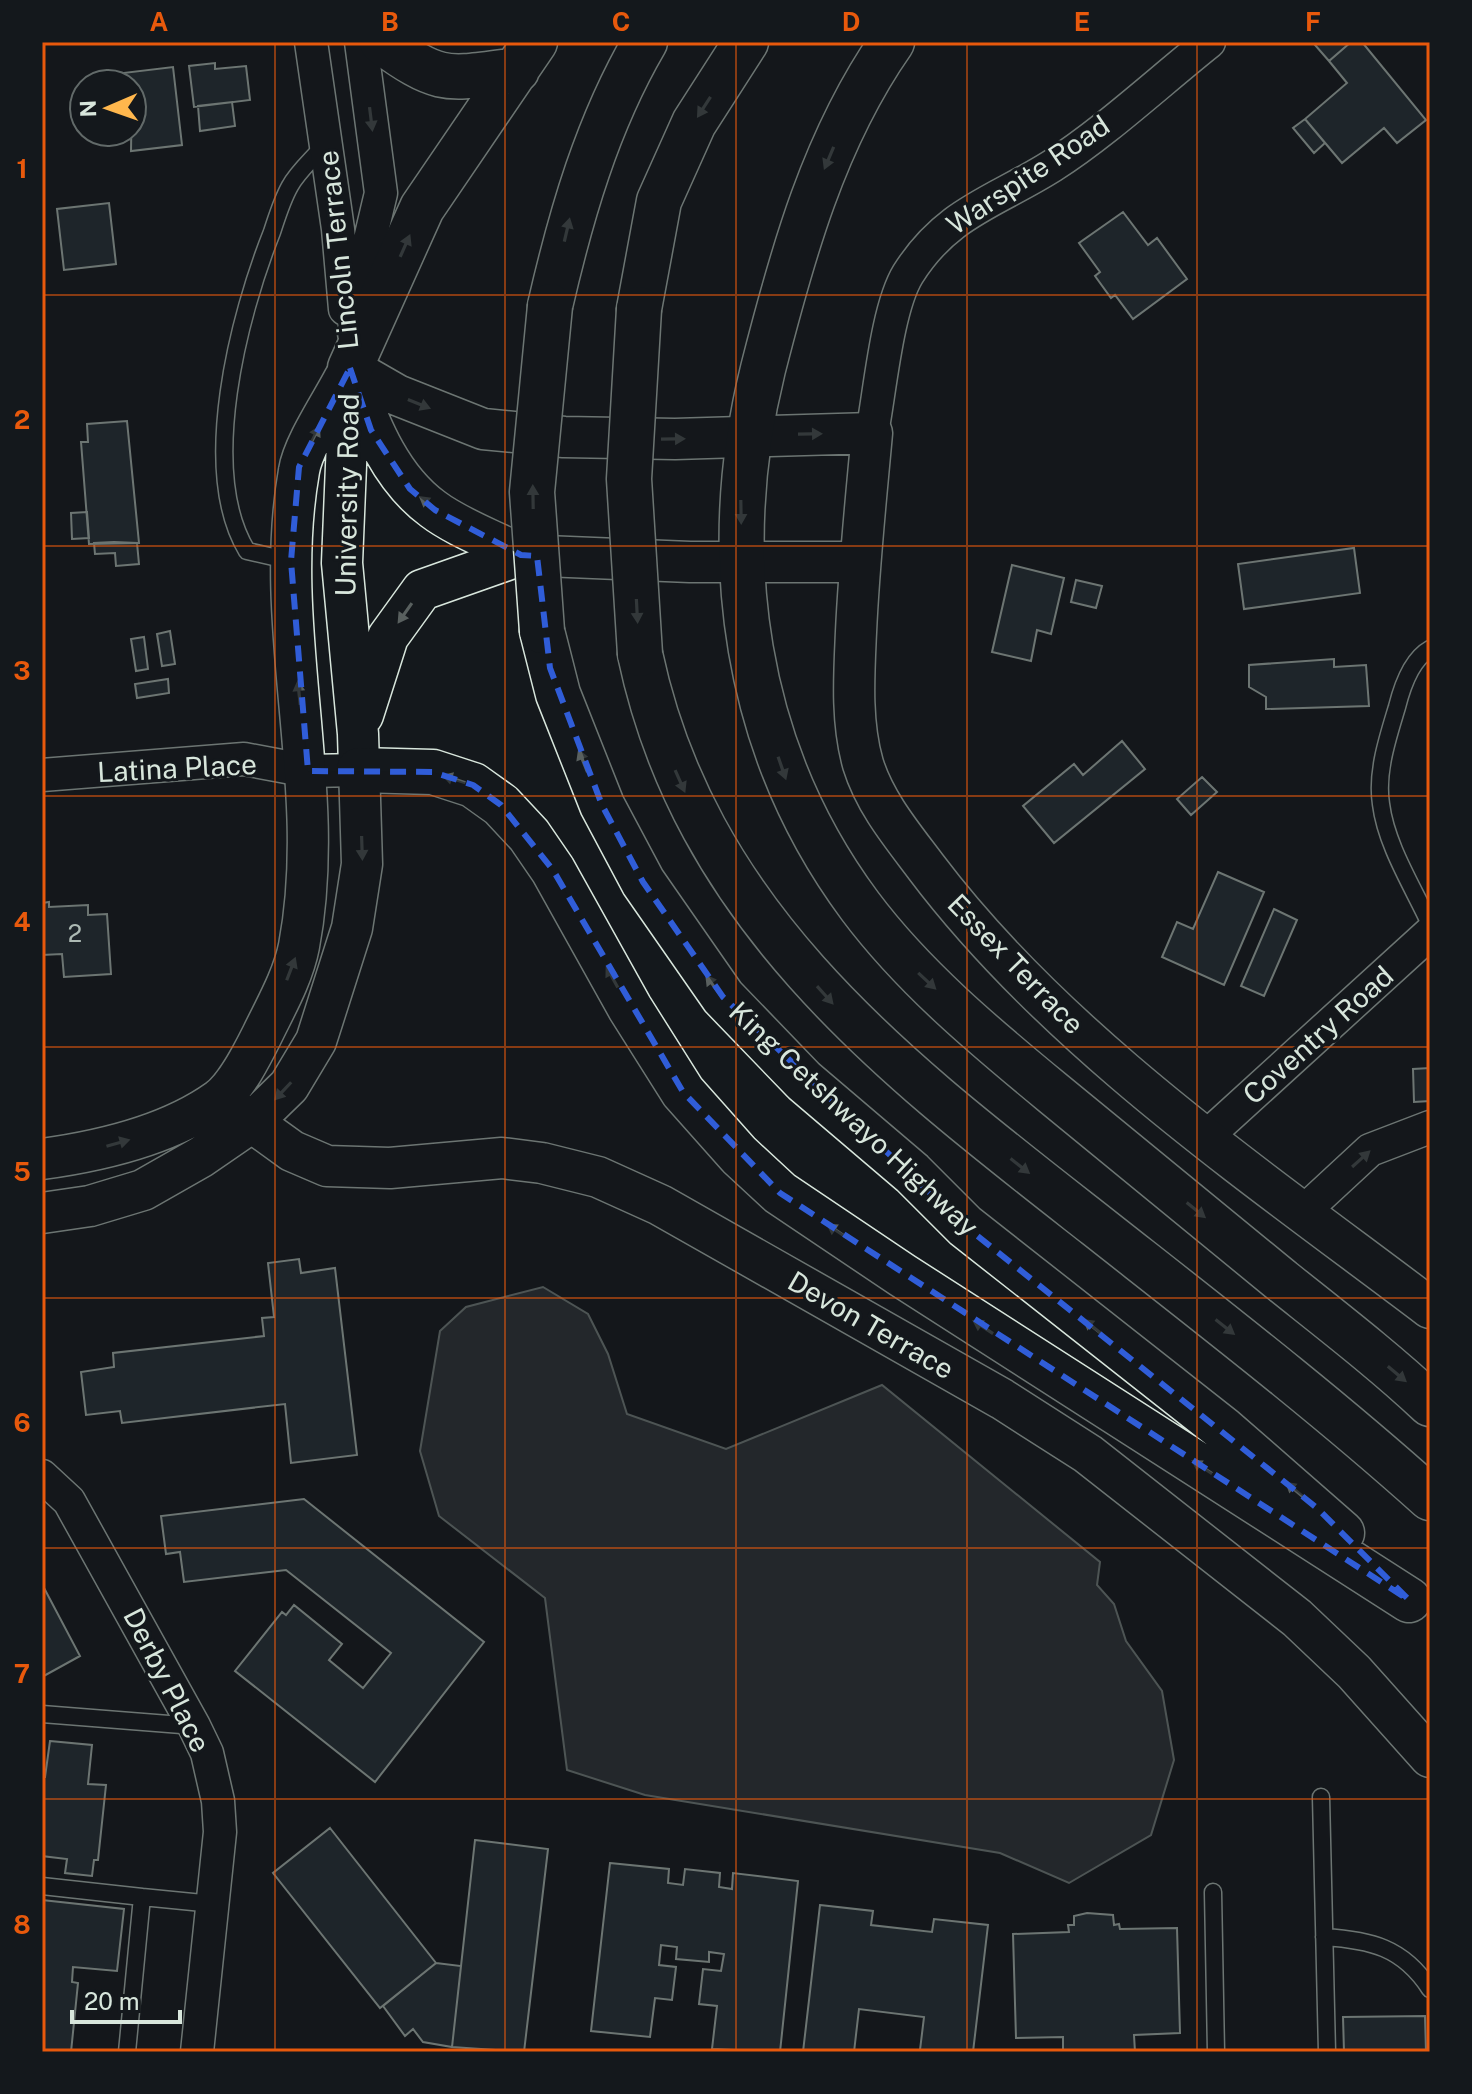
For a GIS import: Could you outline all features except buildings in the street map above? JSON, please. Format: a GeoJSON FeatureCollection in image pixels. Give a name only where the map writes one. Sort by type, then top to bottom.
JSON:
{"type":"FeatureCollection","features":[{"type":"Feature","properties":{"kind":"highway"},"geometry":{"type":"LineString","coordinates":[[382,42],[418,67],[439,77],[526,56]]}},
{"type":"Feature","properties":{"kind":"highway","name":"King Cetshwayo Highway"},"geometry":{"type":"LineString","coordinates":[[645,42],[589,164],[570,218],[550,306],[532,492],[542,631],[558,694],[602,805],[643,882],[723,997],[804,1081],[912,1173],[965,1226],[1317,1508],[1420,1612]]}},
{"type":"Feature","properties":{"kind":"highway"},"geometry":{"type":"LineString","coordinates":[[746,42],[694,123],[659,201],[639,309],[629,479],[640,654],[651,708],[668,755],[728,872],[778,941],[832,1004],[985,1138],[1336,1413],[1430,1498]]}},
{"type":"Feature","properties":{"kind":"highway"},"geometry":{"type":"LineString","coordinates":[[892,42],[861,87],[820,182],[790,265],[747,435],[740,501],[748,631],[763,704],[784,774],[818,844],[861,907],[908,962],[1017,1064],[1430,1404]]}},
{"type":"Feature","properties":{"kind":"highway"},"geometry":{"type":"LineString","coordinates":[[350,368],[422,208],[526,56]]}},
{"type":"Feature","properties":{"kind":"highway"},"geometry":{"type":"LineString","coordinates":[[358,752],[473,785],[501,805],[529,835],[553,870],[630,1008],[683,1092],[739,1155],[780,1193],[1420,1612]]}},
{"type":"Feature","properties":{"kind":"street","name":"Lincoln Terrace"},"geometry":{"type":"LineString","coordinates":[[311,42],[327,142],[350,368]]}},
{"type":"Feature","properties":{"kind":"street","name":"Lincoln Terrace"},"geometry":{"type":"LineString","coordinates":[[350,368],[363,269],[381,193],[361,42]]}},
{"type":"Feature","properties":{"kind":"street","name":"Warspite Road"},"geometry":{"type":"LineString","coordinates":[[872,433],[893,318],[907,276],[932,243],[964,212],[1053,165],[1209,42]]}},
{"type":"Feature","properties":{"kind":"street"},"geometry":{"type":"LineString","coordinates":[[350,368],[397,395],[483,429],[580,438],[675,439],[872,433]]}},
{"type":"Feature","properties":{"kind":"street"},"geometry":{"type":"LineString","coordinates":[[350,368],[371,430],[410,489],[435,510],[521,555]]}},
{"type":"Feature","properties":{"kind":"street","name":"University Road"},"geometry":{"type":"LineString","coordinates":[[42,1213],[90,1206],[143,1190],[201,1157],[236,1110],[253,1053],[277,1004],[298,949],[309,863],[308,771],[294,638],[291,561],[299,467],[350,368]]}},
{"type":"Feature","properties":{"kind":"street","name":"University Road"},"geometry":{"type":"LineString","coordinates":[[42,1159],[124,1142],[170,1126],[236,1110],[289,1086],[316,1041],[352,928],[362,864],[358,752],[342,563],[350,368]]}},
{"type":"Feature","properties":{"kind":"street","name":"Essex Terrace"},"geometry":{"type":"LineString","coordinates":[[872,433],[860,562],[854,690],[864,768],[889,818],[968,923],[1073,1025],[1206,1137],[1430,1308]]}},
{"type":"Feature","properties":{"kind":"street"},"geometry":{"type":"LineString","coordinates":[[358,752],[388,637],[422,590],[521,555],[742,562],[860,562]]}},
{"type":"Feature","properties":{"kind":"street","name":"Latina Place"},"geometry":{"type":"LineString","coordinates":[[42,775],[244,759],[308,771],[358,752]]}},
{"type":"Feature","properties":{"kind":"street","name":"Coventry Road"},"geometry":{"type":"LineString","coordinates":[[1206,1137],[1430,933]]}},
{"type":"Feature","properties":{"kind":"street","name":"Devon Terrace"},"geometry":{"type":"LineString","coordinates":[[236,1110],[292,1151],[327,1166],[390,1168],[502,1158],[542,1163],[598,1177],[660,1205],[1002,1399],[1088,1454],[1297,1618],[1354,1672],[1430,1757]]}},
{"type":"Feature","properties":{"kind":"street"},"geometry":{"type":"LineString","coordinates":[[1303,1212],[1370,1150],[1430,1127]]}},
{"type":"Feature","properties":{"kind":"street","name":"Derby Place"},"geometry":{"type":"LineString","coordinates":[[42,1476],[69,1501],[77,1513],[207,1753],[218,1801],[220,1832],[203,2050]]}},
{"type":"Feature","properties":{"kind":"lane"},"geometry":{"type":"LineString","coordinates":[[291,561],[247,551],[236,533],[226,486],[228,400],[237,335],[262,256],[290,186],[327,142]]}},
{"type":"Feature","properties":{"kind":"lane"},"geometry":{"type":"LineString","coordinates":[[1430,649],[1422,653],[1402,688],[1383,756],[1381,804],[1391,838],[1430,924]]}},
{"type":"Feature","properties":{"kind":"lane"},"geometry":{"type":"LineString","coordinates":[[42,1714],[194,1726]]}},
{"type":"Feature","properties":{"kind":"lane"},"geometry":{"type":"LineString","coordinates":[[1321,1797],[1327,2052]]}},
{"type":"Feature","properties":{"kind":"lane"},"geometry":{"type":"LineString","coordinates":[[42,1886],[213,1904]]}},
{"type":"Feature","properties":{"kind":"lane"},"geometry":{"type":"LineString","coordinates":[[1213,1892],[1216,2052]]}},
{"type":"Feature","properties":{"kind":"lane"},"geometry":{"type":"LineString","coordinates":[[127,2052],[142,1897]]}},
{"type":"Feature","properties":{"kind":"lane"},"geometry":{"type":"LineString","coordinates":[[1324,1937],[1363,1939],[1379,1945],[1419,1974],[1430,1989]]}},
{"type":"Feature","properties":{"kind":"highlighted area"},"geometry":{"type":"Polygon","coordinates":[[[350,368],[371,430],[410,489],[435,510],[521,555],[537,556],[550,668],[602,805],[643,882],[723,997],[965,1226],[1317,1508],[1409,1600],[780,1193],[683,1092],[553,870],[501,805],[473,785],[433,772],[308,771],[291,561],[299,467],[350,368]]]}},
{"type":"Feature","properties":{"kind":"shaded area"},"geometry":{"type":"Polygon","coordinates":[[[543,1287],[588,1314],[608,1354],[627,1414],[726,1449],[882,1385],[1100,1562],[1097,1585],[1114,1604],[1126,1641],[1162,1691],[1174,1760],[1151,1835],[1069,1883],[1000,1853],[645,1795],[567,1770],[545,1598],[439,1516],[420,1451],[440,1331],[466,1307],[543,1287]]]}}]}
